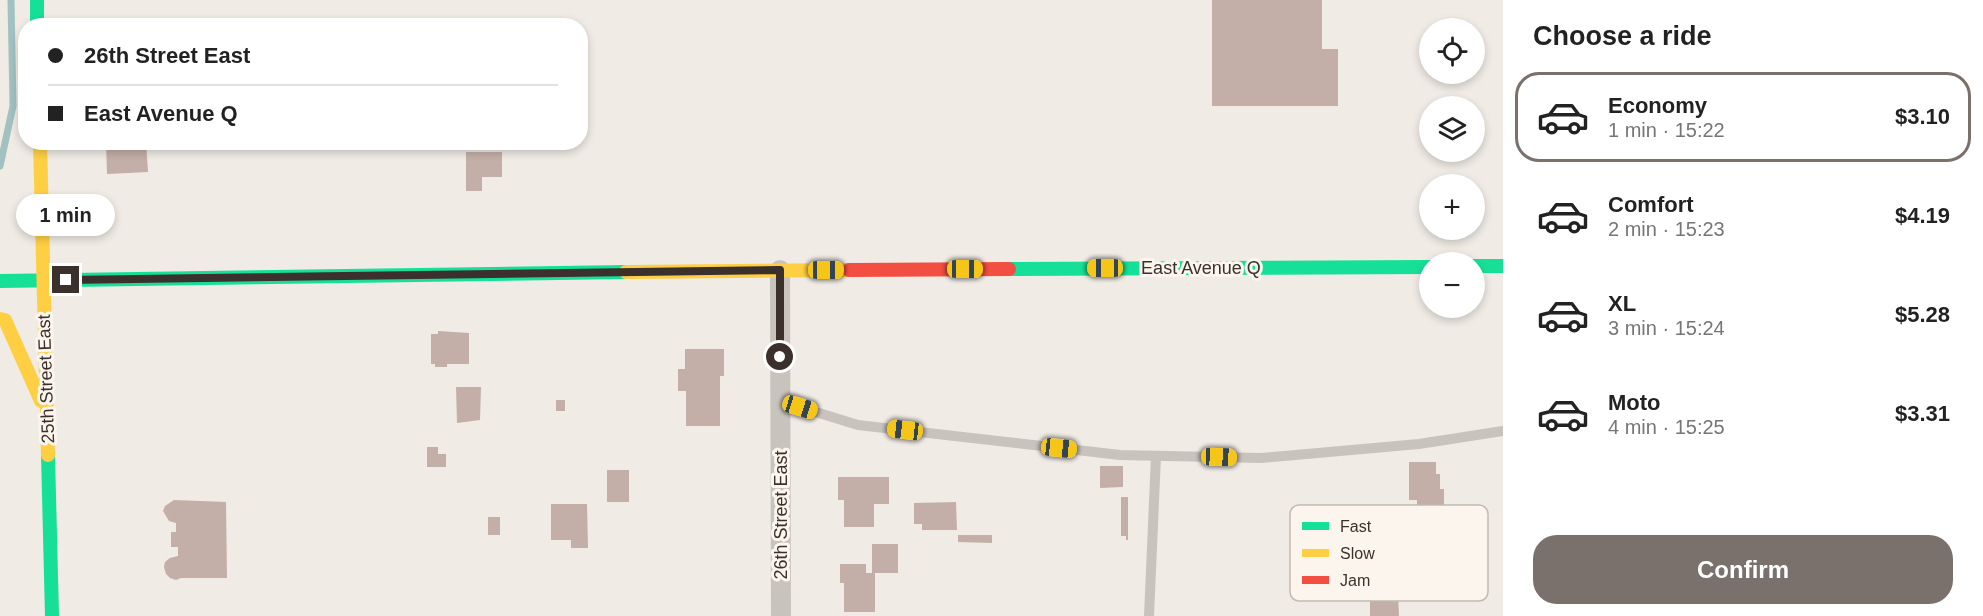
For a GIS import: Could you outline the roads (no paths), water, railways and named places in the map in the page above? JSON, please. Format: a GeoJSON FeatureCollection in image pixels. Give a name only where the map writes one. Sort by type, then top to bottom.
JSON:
{"type":"FeatureCollection","features":[{"type":"Feature","properties":{"kind":"main road"},"geometry":{"type":"LineString","coordinates":[[37,0],[37,18]]}},
{"type":"Feature","properties":{"kind":"main road","name":"25th Street East"},"geometry":{"type":"LineString","coordinates":[[40,150],[52,616]]}},
{"type":"Feature","properties":{"kind":"main road"},"geometry":{"type":"LineString","coordinates":[[1485,266],[1503,266]]}},
{"type":"Feature","properties":{"kind":"main road","name":"East Avenue Q"},"geometry":{"type":"LineString","coordinates":[[0,280],[780,270],[1419,267]]}},
{"type":"Feature","properties":{"kind":"main road"},"geometry":{"type":"LineString","coordinates":[[0,319],[4,320],[47,413]]}},
{"type":"Feature","properties":{"kind":"street","name":"26th Street East"},"geometry":{"type":"LineString","coordinates":[[780,270],[781,616]]}},
{"type":"Feature","properties":{"kind":"lane"},"geometry":{"type":"LineString","coordinates":[[780,401],[858,425],[1087,451],[1156,456],[1261,458],[1419,444],[1503,431]]}},
{"type":"Feature","properties":{"kind":"lane"},"geometry":{"type":"LineString","coordinates":[[1149,616],[1156,456]]}},
{"type":"Feature","properties":{"kind":"waterway"},"geometry":{"type":"LineString","coordinates":[[0,166],[13,106],[11,0]]}}]}
